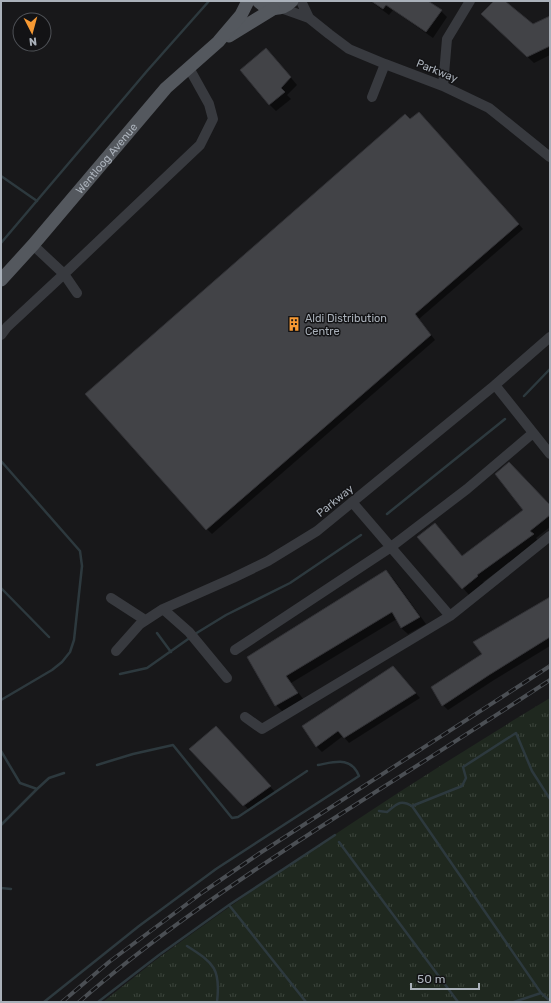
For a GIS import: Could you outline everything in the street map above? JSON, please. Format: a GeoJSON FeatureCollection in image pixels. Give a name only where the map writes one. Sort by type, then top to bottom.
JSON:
{"type":"FeatureCollection","features":[{"type":"Feature","properties":{"kind":"main road","name":"Wentloog Avenue"},"geometry":{"type":"LineString","coordinates":[[1,280],[33,245],[166,88],[218,42],[242,16],[248,1]]}},
{"type":"Feature","properties":{"kind":"main road"},"geometry":{"type":"LineString","coordinates":[[258,1],[266,7],[282,6]]}},
{"type":"Feature","properties":{"kind":"main road","name":"Wentloog Avenue"},"geometry":{"type":"LineString","coordinates":[[218,42],[282,6]]}},
{"type":"Feature","properties":{"kind":"street","name":"Parkway"},"geometry":{"type":"LineString","coordinates":[[301,1],[309,18]]}},
{"type":"Feature","properties":{"kind":"street"},"geometry":{"type":"LineString","coordinates":[[443,86],[447,40],[470,1]]}},
{"type":"Feature","properties":{"kind":"street","name":"Parkway"},"geometry":{"type":"LineString","coordinates":[[282,6],[309,18],[349,49],[443,86],[489,108],[550,157]]}},
{"type":"Feature","properties":{"kind":"street"},"geometry":{"type":"LineString","coordinates":[[372,97],[385,64]]}},
{"type":"Feature","properties":{"kind":"street"},"geometry":{"type":"LineString","coordinates":[[1,335],[7,327],[200,145],[213,119],[209,104],[189,68]]}},
{"type":"Feature","properties":{"kind":"street"},"geometry":{"type":"LineString","coordinates":[[33,245],[64,274],[77,293]]}},
{"type":"Feature","properties":{"kind":"street","name":"Parkway"},"geometry":{"type":"LineString","coordinates":[[116,651],[130,634],[145,620],[163,609],[268,561],[317,531],[495,385],[550,337]]}},
{"type":"Feature","properties":{"kind":"street"},"geometry":{"type":"LineString","coordinates":[[495,385],[550,454]]}},
{"type":"Feature","properties":{"kind":"street"},"geometry":{"type":"LineString","coordinates":[[235,650],[391,547],[467,489],[533,433]]}},
{"type":"Feature","properties":{"kind":"street"},"geometry":{"type":"LineString","coordinates":[[352,502],[450,616]]}},
{"type":"Feature","properties":{"kind":"street"},"geometry":{"type":"LineString","coordinates":[[245,717],[262,729],[450,616],[550,536]]}},
{"type":"Feature","properties":{"kind":"street"},"geometry":{"type":"LineString","coordinates":[[111,598],[145,620]]}},
{"type":"Feature","properties":{"kind":"street"},"geometry":{"type":"LineString","coordinates":[[163,609],[189,632],[227,678]]}},
{"type":"Feature","properties":{"kind":"green space"},"geometry":{"type":"Polygon","coordinates":[[[550,698],[550,1002],[103,1002],[163,954],[311,850],[454,757],[550,698]]]}},
{"type":"Feature","properties":{"kind":"building"},"geometry":{"type":"Polygon","coordinates":[[[371,1],[428,1],[442,10],[426,32],[386,5],[383,9],[371,1]]]}},
{"type":"Feature","properties":{"kind":"building"},"geometry":{"type":"Polygon","coordinates":[[[494,1],[505,1],[533,24],[550,16],[550,46],[527,57],[481,14],[494,1]]]}},
{"type":"Feature","properties":{"kind":"building"},"geometry":{"type":"Polygon","coordinates":[[[266,48],[291,77],[281,88],[285,92],[269,105],[240,70],[266,48]]]}},
{"type":"Feature","properties":{"kind":"building","name":"Aldi Distribution Centre"},"geometry":{"type":"Polygon","coordinates":[[[419,112],[519,224],[415,314],[431,335],[206,530],[85,394],[405,114],[410,119],[419,112]]]}},
{"type":"Feature","properties":{"kind":"building"},"geometry":{"type":"Polygon","coordinates":[[[509,462],[550,505],[550,515],[530,531],[534,534],[477,575],[478,576],[462,589],[417,537],[435,523],[462,556],[523,510],[495,474],[509,462]]]}},
{"type":"Feature","properties":{"kind":"building"},"geometry":{"type":"Polygon","coordinates":[[[386,570],[420,617],[401,628],[392,612],[286,676],[298,693],[275,706],[247,657],[386,570]]]}},
{"type":"Feature","properties":{"kind":"building"},"geometry":{"type":"Polygon","coordinates":[[[550,597],[550,637],[442,706],[431,687],[482,654],[473,642],[550,597]]]}},
{"type":"Feature","properties":{"kind":"building"},"geometry":{"type":"Polygon","coordinates":[[[393,666],[416,693],[344,738],[338,731],[316,747],[302,726],[393,666]]]}},
{"type":"Feature","properties":{"kind":"building"},"geometry":{"type":"Polygon","coordinates":[[[216,726],[271,786],[243,806],[189,749],[216,726]]]}},
{"type":"Feature","properties":{"kind":"waterway"},"geometry":{"type":"LineString","coordinates":[[1,243],[147,71],[209,1]]}},
{"type":"Feature","properties":{"kind":"waterway"},"geometry":{"type":"LineString","coordinates":[[1,176],[37,201]]}},
{"type":"Feature","properties":{"kind":"waterway"},"geometry":{"type":"LineString","coordinates":[[524,396],[550,369]]}},
{"type":"Feature","properties":{"kind":"waterway"},"geometry":{"type":"LineString","coordinates":[[387,514],[505,419]]}},
{"type":"Feature","properties":{"kind":"waterway"},"geometry":{"type":"LineString","coordinates":[[1,461],[80,551],[82,566],[74,640],[70,652],[62,662],[52,670],[1,700]]}},
{"type":"Feature","properties":{"kind":"waterway"},"geometry":{"type":"LineString","coordinates":[[195,634],[226,615],[290,583],[361,535]]}},
{"type":"Feature","properties":{"kind":"waterway"},"geometry":{"type":"LineString","coordinates":[[1,588],[49,637]]}},
{"type":"Feature","properties":{"kind":"waterway"},"geometry":{"type":"LineString","coordinates":[[157,633],[171,652]]}},
{"type":"Feature","properties":{"kind":"waterway"},"geometry":{"type":"LineString","coordinates":[[120,674],[147,668],[191,637]]}},
{"type":"Feature","properties":{"kind":"waterway"},"geometry":{"type":"LineString","coordinates":[[412,806],[462,786],[466,778],[463,767],[516,733],[532,771],[550,799]]}},
{"type":"Feature","properties":{"kind":"waterway"},"geometry":{"type":"LineString","coordinates":[[97,765],[133,754],[173,745],[232,818],[238,817],[307,771]]}},
{"type":"Feature","properties":{"kind":"waterway"},"geometry":{"type":"LineString","coordinates":[[1,751],[20,783],[37,789],[49,778],[64,773]]}},
{"type":"Feature","properties":{"kind":"waterway"},"geometry":{"type":"LineString","coordinates":[[44,1002],[139,926],[216,869],[359,776],[352,765],[347,763],[336,762],[318,765]]}},
{"type":"Feature","properties":{"kind":"waterway"},"geometry":{"type":"LineString","coordinates":[[1,825],[37,789]]}},
{"type":"Feature","properties":{"kind":"waterway"},"geometry":{"type":"LineString","coordinates":[[379,811],[387,812],[399,803],[412,806],[541,993],[550,1001]]}},
{"type":"Feature","properties":{"kind":"waterway"},"geometry":{"type":"LineString","coordinates":[[98,1002],[159,955],[229,905],[335,835]]}},
{"type":"Feature","properties":{"kind":"waterway"},"geometry":{"type":"LineString","coordinates":[[339,842],[458,1002]]}},
{"type":"Feature","properties":{"kind":"waterway"},"geometry":{"type":"LineString","coordinates":[[1,888],[11,889]]}},
{"type":"Feature","properties":{"kind":"waterway"},"geometry":{"type":"LineString","coordinates":[[229,905],[306,1002]]}},
{"type":"Feature","properties":{"kind":"waterway"},"geometry":{"type":"LineString","coordinates":[[187,946],[204,957],[214,968],[218,982],[217,1002]]}},
{"type":"Feature","properties":{"kind":"waterway"},"geometry":{"type":"LineString","coordinates":[[514,1002],[541,993]]}},
{"type":"Feature","properties":{"kind":"railway"},"geometry":{"type":"LineString","coordinates":[[62,1002],[109,962],[203,892],[260,853],[550,666]]}},
{"type":"Feature","properties":{"kind":"railway"},"geometry":{"type":"LineString","coordinates":[[79,1002],[134,956],[251,872],[550,680]]}},
{"type":"Feature","properties":{"kind":"place","name":"Aldi Distribution Centre"},"geometry":{"type":"Point","coordinates":[294,324]}}]}
